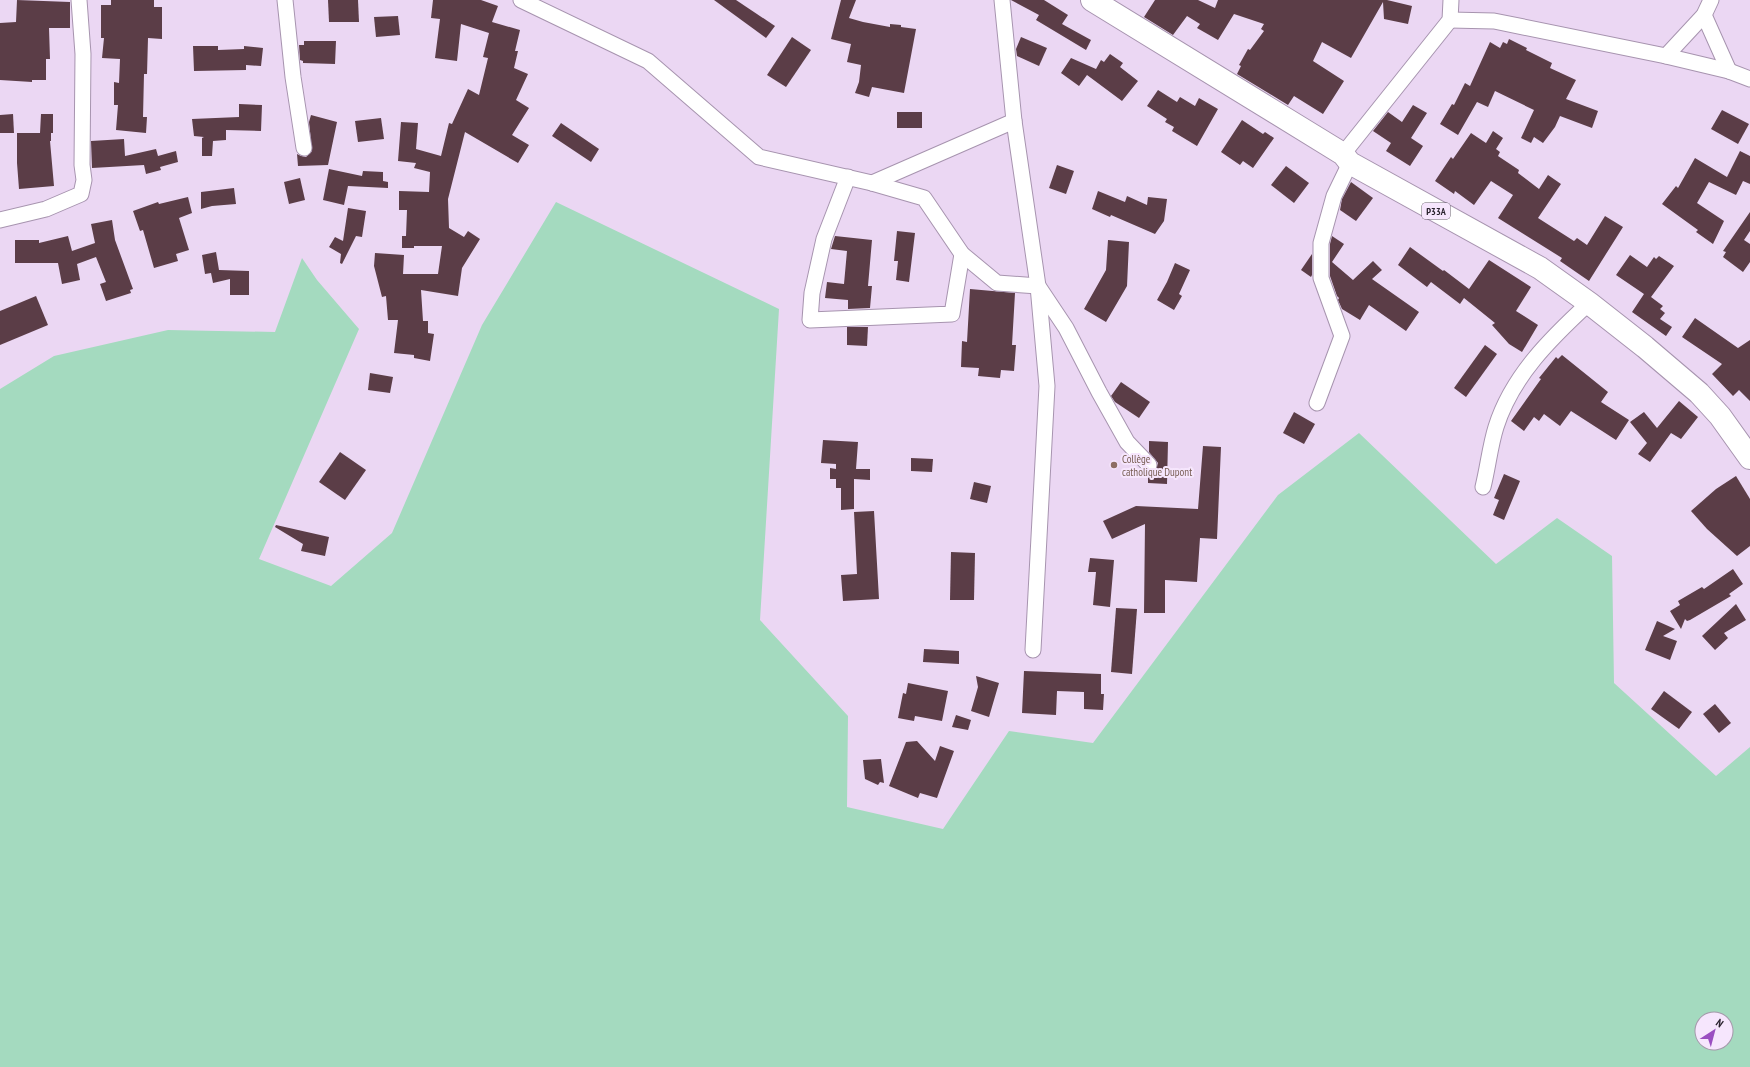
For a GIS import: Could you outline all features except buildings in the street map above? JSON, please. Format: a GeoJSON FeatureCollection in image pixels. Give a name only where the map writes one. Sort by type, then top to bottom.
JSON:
{"type":"FeatureCollection","features":[{"type":"Feature","properties":{"kind":"main road","name":"P33A"},"geometry":{"type":"LineString","coordinates":[[1092,0],[1346,159],[1540,268],[1589,302],[1699,393],[1720,416],[1750,458]]}},
{"type":"Feature","properties":{"kind":"street"},"geometry":{"type":"LineString","coordinates":[[0,220],[46,209],[80,194],[84,180],[82,164],[83,54],[79,0]]}},
{"type":"Feature","properties":{"kind":"street"},"geometry":{"type":"LineString","coordinates":[[285,0],[293,76],[304,148]]}},
{"type":"Feature","properties":{"kind":"street"},"geometry":{"type":"LineString","coordinates":[[521,0],[648,61],[758,157],[848,177],[924,198],[962,254],[997,283],[1038,286]]}},
{"type":"Feature","properties":{"kind":"street"},"geometry":{"type":"LineString","coordinates":[[1002,0],[1014,121],[1038,286],[1047,386],[1033,650]]}},
{"type":"Feature","properties":{"kind":"street"},"geometry":{"type":"LineString","coordinates":[[1317,403],[1342,336],[1321,278],[1321,243],[1346,159],[1450,20],[1451,0]]}},
{"type":"Feature","properties":{"kind":"street"},"geometry":{"type":"LineString","coordinates":[[1666,56],[1704,15],[1711,0]]}},
{"type":"Feature","properties":{"kind":"street"},"geometry":{"type":"LineString","coordinates":[[1704,15],[1729,71]]}},
{"type":"Feature","properties":{"kind":"street"},"geometry":{"type":"LineString","coordinates":[[1450,20],[1494,21],[1666,56],[1729,71],[1750,79]]}},
{"type":"Feature","properties":{"kind":"street"},"geometry":{"type":"LineString","coordinates":[[872,183],[1014,121]]}},
{"type":"Feature","properties":{"kind":"street"},"geometry":{"type":"LineString","coordinates":[[848,177],[824,239],[812,293],[810,320],[952,314],[962,254]]}},
{"type":"Feature","properties":{"kind":"street"},"geometry":{"type":"LineString","coordinates":[[1038,286],[1066,328],[1127,442],[1149,465]]}},
{"type":"Feature","properties":{"kind":"street"},"geometry":{"type":"LineString","coordinates":[[1483,486],[1496,427],[1508,397],[1524,372],[1548,341],[1589,302]]}},
{"type":"Feature","properties":{"kind":"green space"},"geometry":{"type":"Polygon","coordinates":[[[556,202],[779,309],[760,620],[848,716],[847,807],[943,829],[1009,731],[1093,743],[1278,495],[1359,433],[1496,564],[1557,518],[1612,556],[1614,683],[1716,776],[1750,747],[1750,1067],[0,1067],[0,389],[54,356],[168,330],[275,332],[302,258],[317,280],[359,329],[259,559],[331,586],[392,533],[482,325],[556,202]]]}},
{"type":"Feature","properties":{"kind":"place","name":"Collège catholique Dupont"},"geometry":{"type":"Point","coordinates":[1114,465]}}]}
